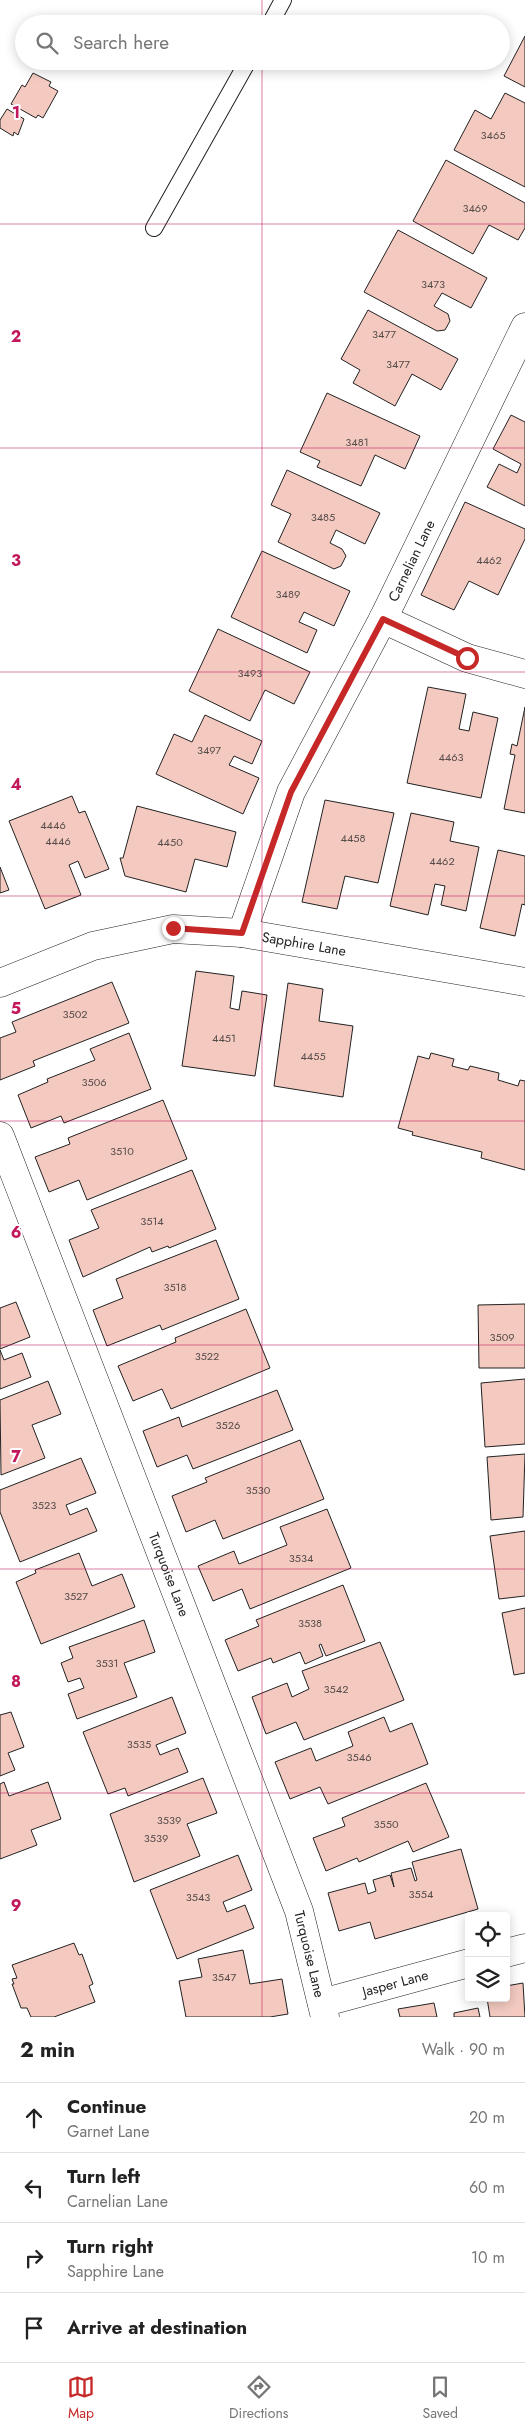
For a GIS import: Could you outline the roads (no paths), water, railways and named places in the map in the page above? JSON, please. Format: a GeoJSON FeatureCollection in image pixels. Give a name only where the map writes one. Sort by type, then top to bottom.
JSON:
{"type":"FeatureCollection","features":[{"type":"Feature","properties":{"kind":"street","name":"Carnelian Lane"},"geometry":{"type":"LineString","coordinates":[[242,933],[291,792],[383,619],[525,327]]}},
{"type":"Feature","properties":{"kind":"street"},"geometry":{"type":"LineString","coordinates":[[383,619],[467,658],[525,674]]}},
{"type":"Feature","properties":{"kind":"street","name":"Sapphire Lane"},"geometry":{"type":"LineString","coordinates":[[0,983],[93,946],[173,928],[242,933],[525,982]]}},
{"type":"Feature","properties":{"kind":"street","name":"Turquoise Lane"},"geometry":{"type":"LineString","coordinates":[[0,1136],[300,1910],[324,2010]]}},
{"type":"Feature","properties":{"kind":"street"},"geometry":{"type":"LineString","coordinates":[[510,1952],[525,1948]]}},
{"type":"Feature","properties":{"kind":"street","name":"Jasper Lane"},"geometry":{"type":"LineString","coordinates":[[324,2010],[465,1964]]}},
{"type":"Feature","properties":{"kind":"lane"},"geometry":{"type":"LineString","coordinates":[[275,15],[283,0]]}},
{"type":"Feature","properties":{"kind":"lane"},"geometry":{"type":"LineString","coordinates":[[154,228],[243,70]]}}]}
